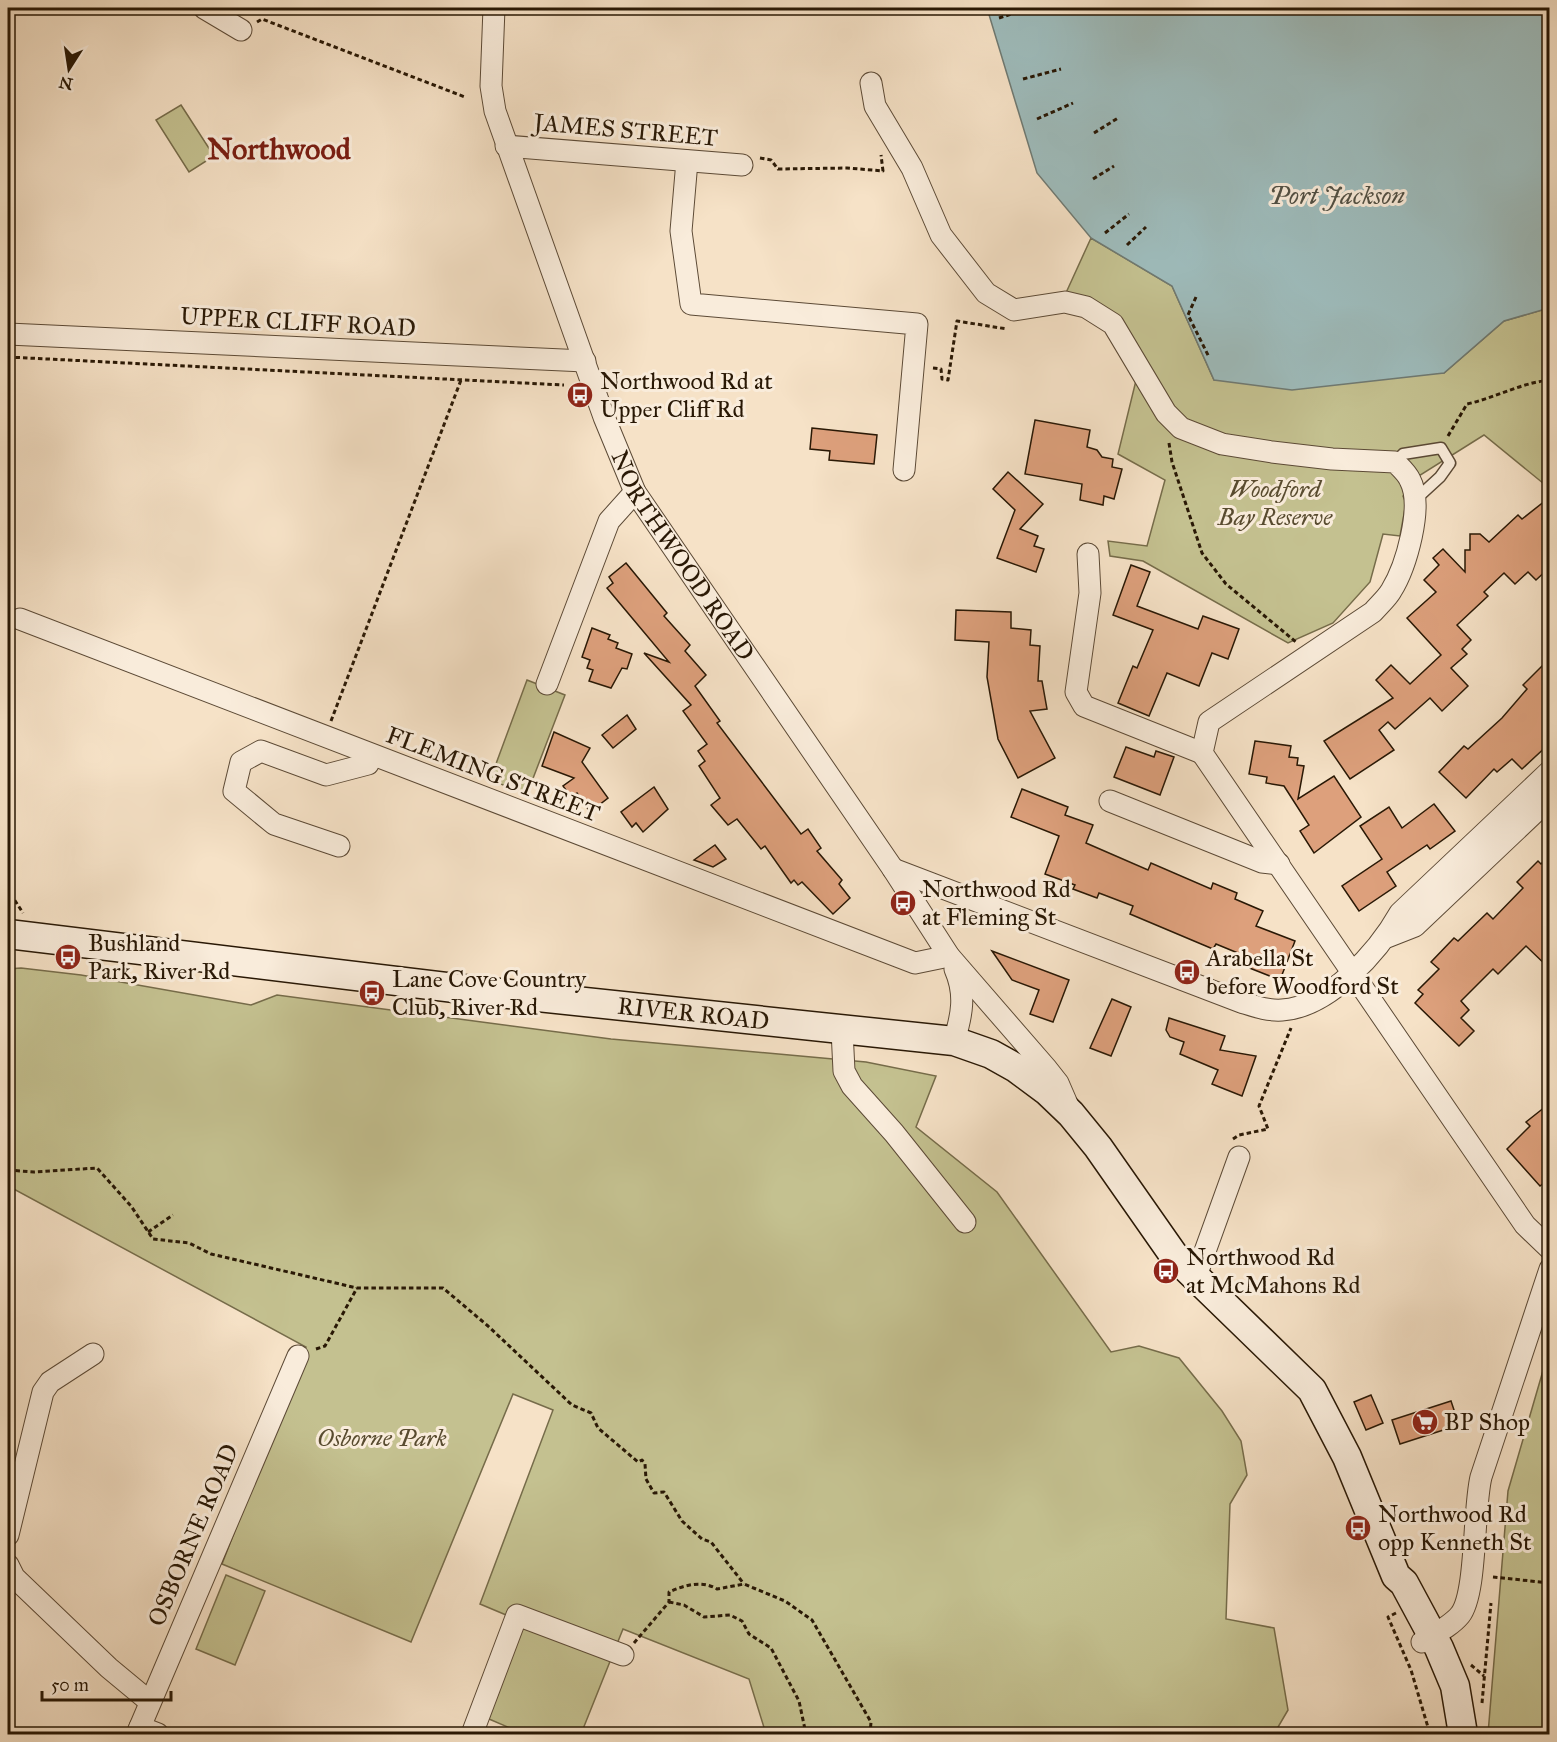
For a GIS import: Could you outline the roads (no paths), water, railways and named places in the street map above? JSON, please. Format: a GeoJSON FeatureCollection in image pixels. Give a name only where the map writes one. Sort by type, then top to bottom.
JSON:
{"type":"FeatureCollection","features":[{"type":"Feature","properties":{"kind":"main road","name":"RIVER ROAD"},"geometry":{"type":"LineString","coordinates":[[8,934],[471,990],[954,1041],[991,1054],[1016,1068],[1047,1091],[1071,1114]]}},
{"type":"Feature","properties":{"kind":"main road","name":"NORTHWOOD ROAD"},"geometry":{"type":"LineString","coordinates":[[1071,1114],[1098,1147],[1162,1241],[1195,1279],[1312,1390],[1347,1457],[1396,1576],[1404,1583],[1427,1639],[1455,1686],[1463,1734]]}},
{"type":"Feature","properties":{"kind":"main road","name":"NORTHWOOD ROAD"},"geometry":{"type":"LineString","coordinates":[[1427,1639],[1446,1734]]}},
{"type":"Feature","properties":{"kind":"street"},"geometry":{"type":"LineString","coordinates":[[204,8],[242,30]]}},
{"type":"Feature","properties":{"kind":"street","name":"NORTHWOOD ROAD"},"geometry":{"type":"LineString","coordinates":[[494,8],[491,86],[495,111],[604,417],[635,492],[893,869],[949,956],[1058,1083],[1071,1114]]}},
{"type":"Feature","properties":{"kind":"street"},"geometry":{"type":"LineString","coordinates":[[871,83],[875,106],[912,168],[941,235],[986,293],[1014,310],[1065,302],[1086,307],[1113,324],[1166,414],[1181,428],[1222,444],[1272,452],[1332,459],[1395,462],[1410,479],[1416,499],[1402,569],[1390,592],[1373,612],[1209,722],[1202,753]]}},
{"type":"Feature","properties":{"kind":"street","name":"JAMES STREET"},"geometry":{"type":"LineString","coordinates":[[506,146],[742,165]]}},
{"type":"Feature","properties":{"kind":"street"},"geometry":{"type":"LineString","coordinates":[[687,161],[681,231],[691,304],[917,324],[904,470]]}},
{"type":"Feature","properties":{"kind":"street","name":"UPPER CLIFF ROAD"},"geometry":{"type":"LineString","coordinates":[[8,334],[585,361]]}},
{"type":"Feature","properties":{"kind":"street"},"geometry":{"type":"LineString","coordinates":[[547,684],[609,521],[635,492]]}},
{"type":"Feature","properties":{"kind":"street"},"geometry":{"type":"LineString","coordinates":[[1088,554],[1090,593],[1076,692],[1078,700],[1084,706],[1202,753],[1525,1225],[1550,1249]]}},
{"type":"Feature","properties":{"kind":"street","name":"FLEMING STREET"},"geometry":{"type":"LineString","coordinates":[[20,619],[915,963],[949,956]]}},
{"type":"Feature","properties":{"kind":"street"},"geometry":{"type":"LineString","coordinates":[[339,846],[274,824],[234,791],[241,762],[261,751],[326,775],[368,764],[372,754]]}},
{"type":"Feature","properties":{"kind":"street"},"geometry":{"type":"LineString","coordinates":[[893,869],[1241,1002],[1273,1011],[1300,1007],[1332,990],[1353,971],[1387,937],[1400,913],[1550,771]]}},
{"type":"Feature","properties":{"kind":"street"},"geometry":{"type":"LineString","coordinates":[[1387,937],[1415,926],[1550,798]]}},
{"type":"Feature","properties":{"kind":"street"},"geometry":{"type":"LineString","coordinates":[[1110,801],[1262,862],[1279,864]]}},
{"type":"Feature","properties":{"kind":"street","name":"NORTHWOOD ROAD"},"geometry":{"type":"LineString","coordinates":[[949,956],[963,990],[962,1014],[954,1041]]}},
{"type":"Feature","properties":{"kind":"street"},"geometry":{"type":"LineString","coordinates":[[842,1030],[844,1071],[852,1086],[894,1133],[965,1222]]}},
{"type":"Feature","properties":{"kind":"street"},"geometry":{"type":"LineString","coordinates":[[1195,1279],[1237,1161]]}},
{"type":"Feature","properties":{"kind":"street"},"geometry":{"type":"LineString","coordinates":[[1427,1639],[1461,1614],[1469,1596],[1475,1509],[1481,1477],[1550,1269]]}},
{"type":"Feature","properties":{"kind":"street"},"geometry":{"type":"LineString","coordinates":[[8,1535],[43,1392],[50,1382],[93,1354]]}},
{"type":"Feature","properties":{"kind":"street","name":"OSBORNE ROAD"},"geometry":{"type":"LineString","coordinates":[[145,1732],[150,1702],[298,1356]]}},
{"type":"Feature","properties":{"kind":"street"},"geometry":{"type":"LineString","coordinates":[[8,1565],[14,1577],[109,1668],[150,1702]]}},
{"type":"Feature","properties":{"kind":"street"},"geometry":{"type":"LineString","coordinates":[[472,1734],[517,1615],[622,1655]]}},
{"type":"Feature","properties":{"kind":"lane"},"geometry":{"type":"LineString","coordinates":[[1395,462],[1403,454],[1441,448],[1450,463],[1440,477],[1416,499]]}},
{"type":"Feature","properties":{"kind":"water","name":"Port Jackson"},"geometry":{"type":"Polygon","coordinates":[[[987,8],[1549,8],[1549,308],[1504,321],[1444,373],[1292,390],[1214,380],[1172,286],[1091,238],[1037,173],[987,8]]]}},
{"type":"Feature","properties":{"kind":"place","name":"Northwood Rd at Upper Cliff Rd"},"geometry":{"type":"Point","coordinates":[580,395]}},
{"type":"Feature","properties":{"kind":"place","name":"Northwood Rd at Fleming St"},"geometry":{"type":"Point","coordinates":[903,903]}},
{"type":"Feature","properties":{"kind":"place","name":"Bushland Park, River Rd"},"geometry":{"type":"Point","coordinates":[68,957]}},
{"type":"Feature","properties":{"kind":"place","name":"Arabella St before Woodford St"},"geometry":{"type":"Point","coordinates":[1187,972]}},
{"type":"Feature","properties":{"kind":"place","name":"Lane Cove Country Club, River Rd"},"geometry":{"type":"Point","coordinates":[372,993]}},
{"type":"Feature","properties":{"kind":"place","name":"Northwood Rd at McMahons Rd"},"geometry":{"type":"Point","coordinates":[1166,1271]}},
{"type":"Feature","properties":{"kind":"place","name":"BP Shop"},"geometry":{"type":"Point","coordinates":[1425,1422]}},
{"type":"Feature","properties":{"kind":"place","name":"Northwood Rd opp Kenneth St"},"geometry":{"type":"Point","coordinates":[1358,1528]}},
{"type":"Feature","properties":{"kind":"district","name":"Northwood"},"geometry":{"type":"Point","coordinates":[279,149]}},
{"type":"Feature","properties":{"kind":"park label","name":"Woodford Bay Reserve"},"geometry":{"type":"Point","coordinates":[1275,503]}},
{"type":"Feature","properties":{"kind":"park label","name":"Osborne Park"},"geometry":{"type":"Point","coordinates":[382,1438]}}]}
